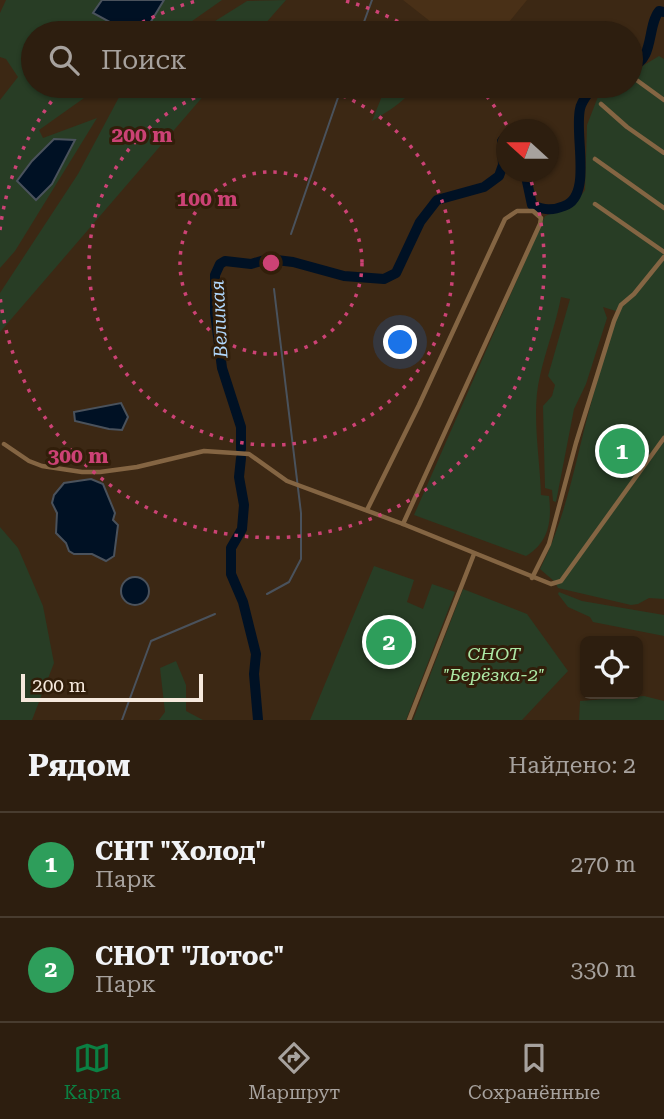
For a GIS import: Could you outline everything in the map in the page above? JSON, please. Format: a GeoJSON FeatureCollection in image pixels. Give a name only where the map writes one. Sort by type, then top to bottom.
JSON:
{"type":"FeatureCollection","features":[{"type":"Feature","properties":{"kind":"street"},"geometry":{"type":"LineString","coordinates":[[643,85],[664,100]]}},
{"type":"Feature","properties":{"kind":"street"},"geometry":{"type":"LineString","coordinates":[[601,104],[627,127],[664,153]]}},
{"type":"Feature","properties":{"kind":"street"},"geometry":{"type":"LineString","coordinates":[[595,159],[664,208]]}},
{"type":"Feature","properties":{"kind":"street"},"geometry":{"type":"LineString","coordinates":[[532,578],[549,544],[579,432],[614,321],[623,303],[664,254],[595,204]]}},
{"type":"Feature","properties":{"kind":"street"},"geometry":{"type":"LineString","coordinates":[[367,510],[505,219],[517,211],[533,211],[541,218],[540,224],[403,524]]}},
{"type":"Feature","properties":{"kind":"street"},"geometry":{"type":"LineString","coordinates":[[4,444],[29,461],[42,466],[82,472],[137,467],[196,452],[244,453],[253,456],[287,481],[403,524],[551,584],[561,581],[664,438]]}},
{"type":"Feature","properties":{"kind":"street"},"geometry":{"type":"LineString","coordinates":[[409,720],[474,554]]}},
{"type":"Feature","properties":{"kind":"shaded area"},"geometry":{"type":"Polygon","coordinates":[[[403,0],[527,0],[510,21],[430,21],[403,0]]]}},
{"type":"Feature","properties":{"kind":"green space"},"geometry":{"type":"Polygon","coordinates":[[[6,0],[222,0],[192,21],[21,21],[21,98],[84,98],[39,130],[43,138],[97,118],[15,251],[0,268],[0,100],[18,77],[6,59],[0,57],[0,13],[6,0]]]}},
{"type":"Feature","properties":{"kind":"green space"},"geometry":{"type":"Polygon","coordinates":[[[286,0],[268,21],[215,21],[247,1],[286,0]]]}},
{"type":"Feature","properties":{"kind":"green space"},"geometry":{"type":"Polygon","coordinates":[[[659,56],[664,59],[664,599],[649,598],[631,605],[558,588],[540,569],[561,517],[619,312],[603,307],[607,318],[586,384],[574,409],[556,502],[553,501],[552,490],[545,488],[543,406],[552,396],[555,385],[548,376],[570,299],[561,297],[537,390],[536,419],[541,495],[549,496],[550,514],[544,537],[534,550],[526,556],[414,515],[545,216],[574,205],[585,190],[587,125],[598,98],[643,98],[643,66],[659,56]]]}},
{"type":"Feature","properties":{"kind":"green space"},"geometry":{"type":"Polygon","coordinates":[[[119,98],[202,98],[0,332],[0,293],[78,174],[119,98]]]}},
{"type":"Feature","properties":{"kind":"green space"},"geometry":{"type":"Polygon","coordinates":[[[381,98],[404,98],[390,110],[372,121],[381,98]]]}},
{"type":"Feature","properties":{"kind":"green space"},"geometry":{"type":"Polygon","coordinates":[[[0,527],[18,548],[43,606],[54,663],[32,720],[0,720],[0,527]]]}},
{"type":"Feature","properties":{"kind":"green space"},"geometry":{"type":"Polygon","coordinates":[[[374,566],[414,580],[407,602],[423,609],[432,584],[455,592],[406,720],[310,720],[374,566]]]}},
{"type":"Feature","properties":{"kind":"green space","name":"СНОТ \"Берёзка-2\""},"geometry":{"type":"Polygon","coordinates":[[[463,589],[527,614],[568,671],[522,720],[413,720],[463,589]]]}},
{"type":"Feature","properties":{"kind":"green space"},"geometry":{"type":"Polygon","coordinates":[[[559,592],[582,601],[664,615],[664,636],[593,622],[590,617],[568,607],[559,592]]]}},
{"type":"Feature","properties":{"kind":"green space"},"geometry":{"type":"Polygon","coordinates":[[[176,661],[186,685],[186,711],[203,720],[159,720],[165,712],[160,668],[176,661]]]}},
{"type":"Feature","properties":{"kind":"green space"},"geometry":{"type":"Polygon","coordinates":[[[643,696],[664,701],[664,720],[579,720],[580,701],[643,699],[643,696]]]}},
{"type":"Feature","properties":{"kind":"water"},"geometry":{"type":"Polygon","coordinates":[[[102,0],[164,0],[151,21],[108,21],[93,13],[102,0]]]}},
{"type":"Feature","properties":{"kind":"water"},"geometry":{"type":"Polygon","coordinates":[[[54,139],[75,140],[52,184],[36,200],[17,181],[54,139]]]}},
{"type":"Feature","properties":{"kind":"water"},"geometry":{"type":"Polygon","coordinates":[[[121,403],[128,417],[122,430],[75,421],[74,412],[121,403]]]}},
{"type":"Feature","properties":{"kind":"water"},"geometry":{"type":"Polygon","coordinates":[[[91,479],[103,484],[115,513],[113,520],[118,525],[114,556],[106,561],[92,554],[74,554],[56,533],[57,513],[52,503],[54,495],[64,483],[91,479]]]}},
{"type":"Feature","properties":{"kind":"water"},"geometry":{"type":"Polygon","coordinates":[[[135,577],[145,581],[149,591],[145,601],[135,605],[125,601],[121,591],[125,581],[135,577]]]}},
{"type":"Feature","properties":{"kind":"waterway"},"geometry":{"type":"LineString","coordinates":[[364,21],[372,0]]}},
{"type":"Feature","properties":{"kind":"waterway","name":"Великая"},"geometry":{"type":"LineString","coordinates":[[643,58],[655,18],[659,11],[664,12]]}},
{"type":"Feature","properties":{"kind":"waterway"},"geometry":{"type":"LineString","coordinates":[[291,234],[338,98]]}},
{"type":"Feature","properties":{"kind":"waterway","name":"Великая"},"geometry":{"type":"LineString","coordinates":[[527,182],[532,205],[552,209],[573,200],[580,178],[579,120],[584,98]]}},
{"type":"Feature","properties":{"kind":"waterway","name":"Великая"},"geometry":{"type":"LineString","coordinates":[[241,449],[241,427],[222,368],[215,313],[215,275],[220,264],[225,261],[251,264],[268,259],[293,262],[344,276],[384,279],[396,273],[420,222],[437,200],[484,187],[496,178]]}},
{"type":"Feature","properties":{"kind":"waterway"},"geometry":{"type":"LineString","coordinates":[[267,594],[289,582],[301,559],[301,513],[274,289]]}},
{"type":"Feature","properties":{"kind":"waterway","name":"Великая"},"geometry":{"type":"LineString","coordinates":[[241,458],[239,477],[244,505],[242,529],[231,548],[231,574],[243,602],[256,654],[254,674],[258,720]]}},
{"type":"Feature","properties":{"kind":"waterway"},"geometry":{"type":"LineString","coordinates":[[122,720],[151,641],[215,614]]}},
{"type":"Feature","properties":{"kind":"place","name":"СНТ \"Холод\""},"geometry":{"type":"Point","coordinates":[622,451]}},
{"type":"Feature","properties":{"kind":"place","name":"СНОТ \"Лотос\""},"geometry":{"type":"Point","coordinates":[389,642]}}]}
